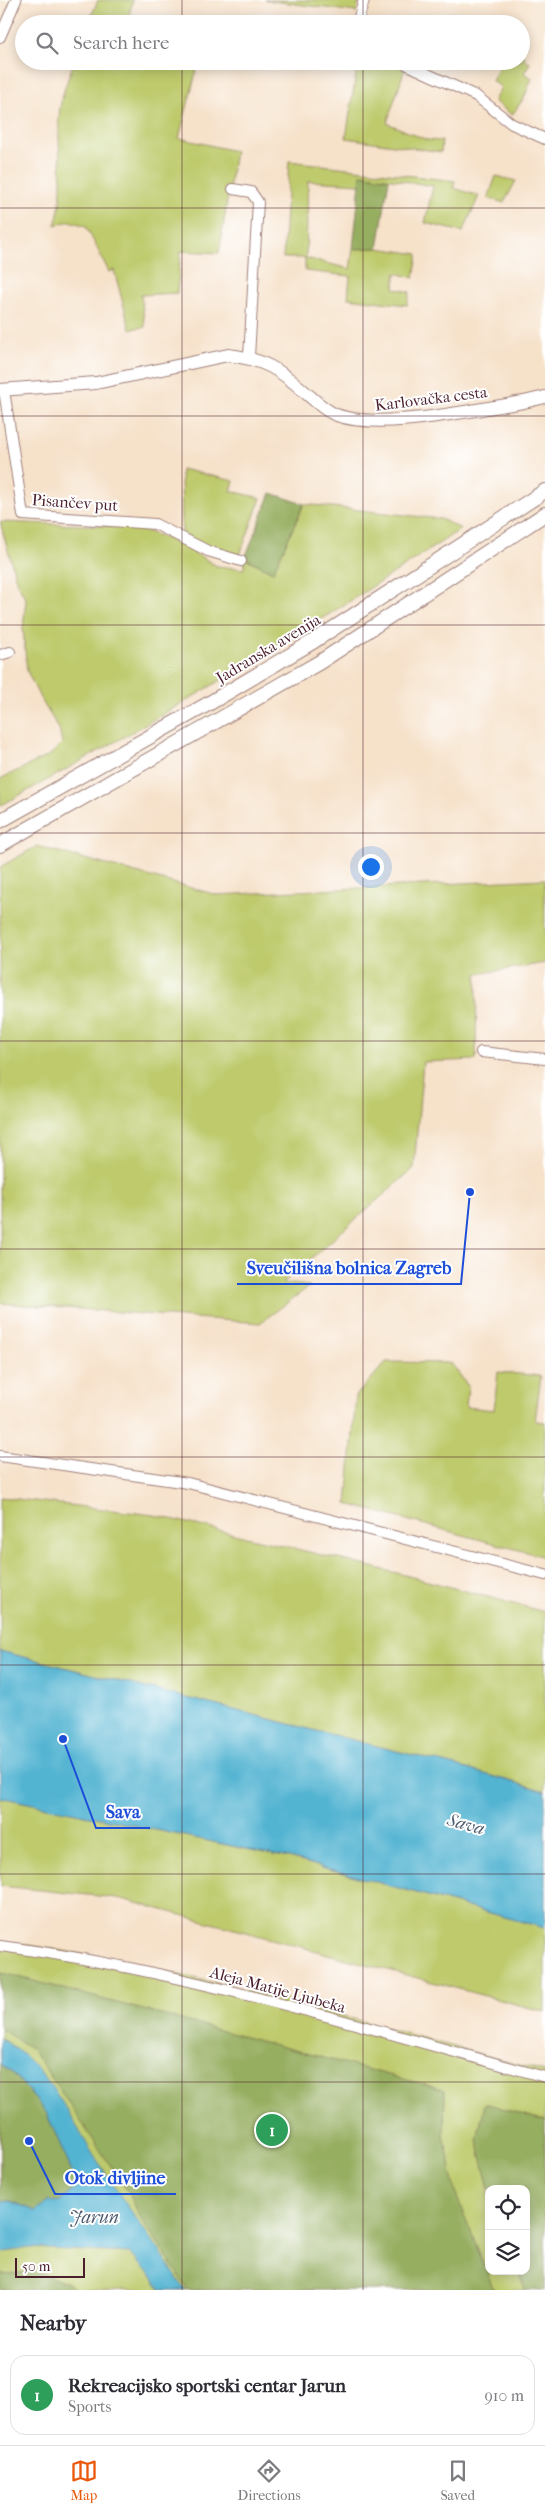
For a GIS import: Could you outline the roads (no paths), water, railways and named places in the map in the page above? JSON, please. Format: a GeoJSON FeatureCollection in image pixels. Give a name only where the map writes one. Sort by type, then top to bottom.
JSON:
{"type":"FeatureCollection","features":[{"type":"Feature","properties":{"kind":"main road","name":"Jadranska avenija"},"geometry":{"type":"LineString","coordinates":[[0,821],[208,704],[314,641],[545,490]]}},
{"type":"Feature","properties":{"kind":"main road"},"geometry":{"type":"LineString","coordinates":[[0,845],[320,662],[545,514]]}},
{"type":"Feature","properties":{"kind":"street"},"geometry":{"type":"LineString","coordinates":[[0,37],[16,0]]}},
{"type":"Feature","properties":{"kind":"street"},"geometry":{"type":"LineString","coordinates":[[360,15],[364,0]]}},
{"type":"Feature","properties":{"kind":"street"},"geometry":{"type":"LineString","coordinates":[[418,70],[476,96],[512,124],[545,139]]}},
{"type":"Feature","properties":{"kind":"street"},"geometry":{"type":"LineString","coordinates":[[233,190],[251,192],[258,202],[248,357]]}},
{"type":"Feature","properties":{"kind":"street","name":"Karlovačka cesta"},"geometry":{"type":"LineString","coordinates":[[2,390],[96,384],[135,377],[208,358],[228,355],[248,357],[273,367],[333,413],[370,422],[444,414],[545,397]]}},
{"type":"Feature","properties":{"kind":"street","name":"Pisančev put"},"geometry":{"type":"LineString","coordinates":[[2,390],[24,514],[155,524],[208,551],[241,561]]}},
{"type":"Feature","properties":{"kind":"street"},"geometry":{"type":"LineString","coordinates":[[481,1052],[545,1059]]}},
{"type":"Feature","properties":{"kind":"street"},"geometry":{"type":"LineString","coordinates":[[0,1456],[188,1483],[545,1575]]}},
{"type":"Feature","properties":{"kind":"street","name":"Aleja Matije Ljubeka"},"geometry":{"type":"LineString","coordinates":[[0,1946],[107,1963],[192,1981],[545,2077]]}},
{"type":"Feature","properties":{"kind":"water"},"geometry":{"type":"Polygon","coordinates":[[[0,1651],[456,1766],[545,1791],[545,1928],[289,1858],[0,1797],[0,1651]]]}},
{"type":"Feature","properties":{"kind":"water","name":"Jarun"},"geometry":{"type":"Polygon","coordinates":[[[0,2038],[32,2063],[45,2078],[120,2196],[185,2290],[161,2290],[130,2253],[29,2248],[0,2253],[0,2202],[10,2201],[36,2211],[48,2202],[61,2201],[73,2190],[76,2181],[46,2112],[14,2074],[0,2064],[0,2038]]]}},
{"type":"Feature","properties":{"kind":"place","name":"Sveučilišna bolnica Zagreb"},"geometry":{"type":"Point","coordinates":[470,1192]}},
{"type":"Feature","properties":{"kind":"place","name":"Sava"},"geometry":{"type":"Point","coordinates":[63,1739]}},
{"type":"Feature","properties":{"kind":"place","name":"Rekreacijsko sportski centar Jarun"},"geometry":{"type":"Point","coordinates":[272,2130]}},
{"type":"Feature","properties":{"kind":"place","name":"Otok divljine"},"geometry":{"type":"Point","coordinates":[29,2141]}}]}
